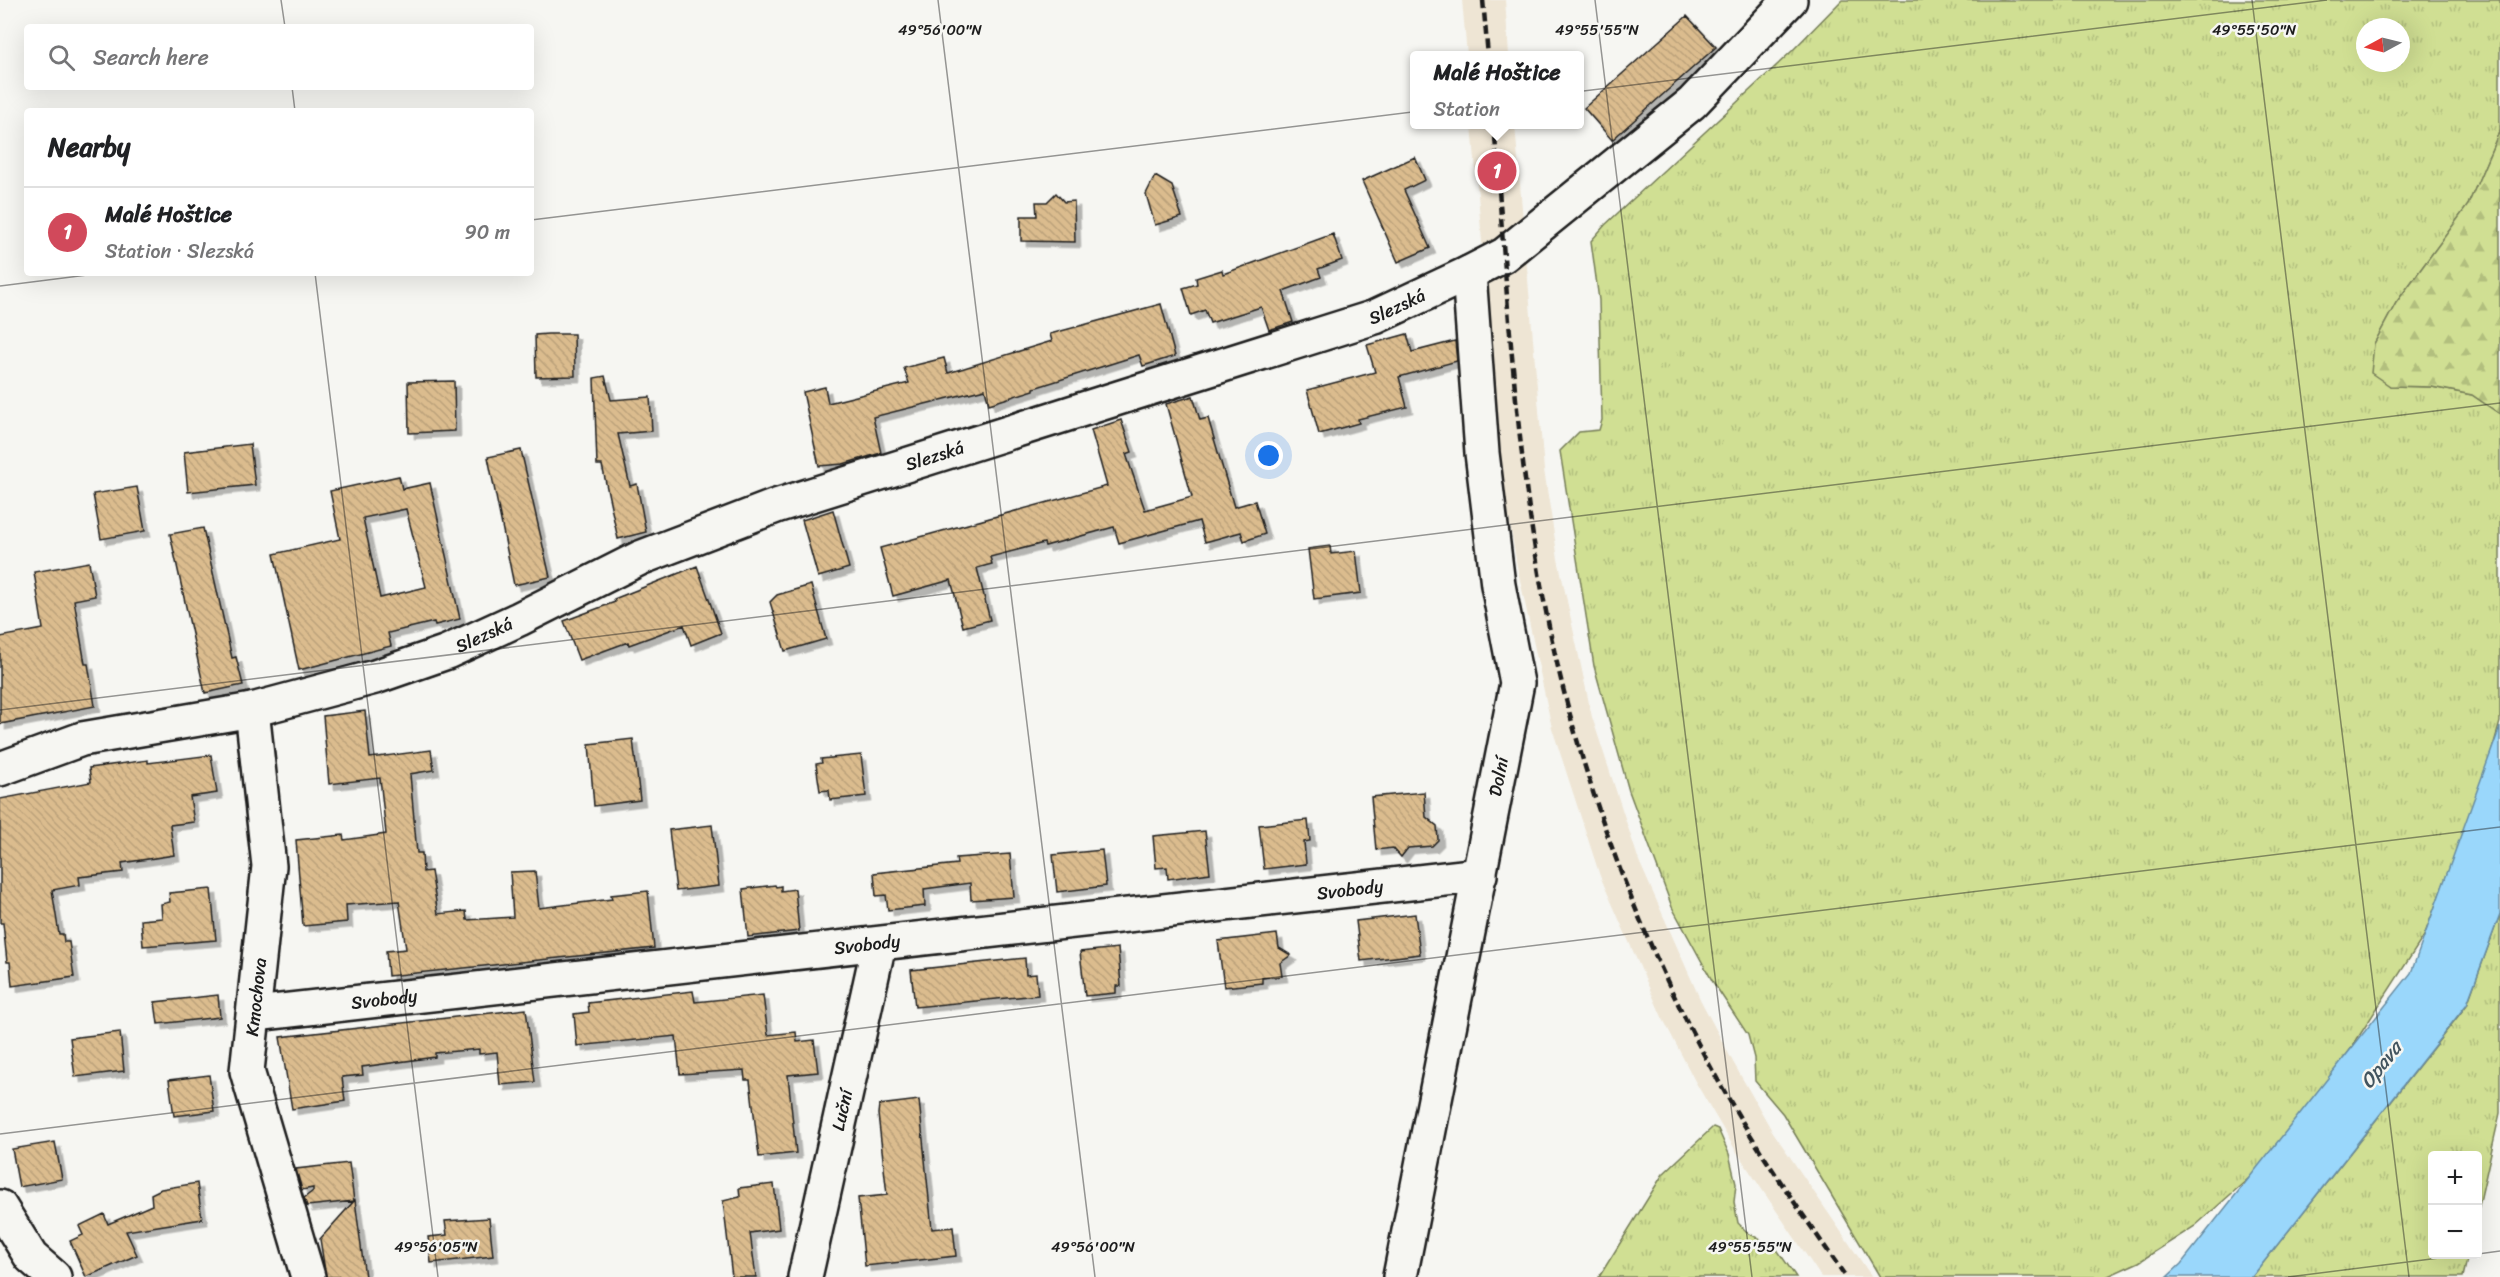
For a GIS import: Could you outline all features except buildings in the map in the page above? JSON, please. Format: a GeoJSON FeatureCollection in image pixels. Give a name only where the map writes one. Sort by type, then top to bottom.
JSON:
{"type":"FeatureCollection","features":[{"type":"Feature","properties":{"kind":"street","name":"Slezská"},"geometry":{"type":"LineString","coordinates":[[0,769],[82,739],[252,710],[375,677],[447,652],[519,619],[640,558],[708,530],[799,499],[1375,317],[1504,255],[1692,103],[1790,0]]}},
{"type":"Feature","properties":{"kind":"street","name":"Dolní"},"geometry":{"type":"LineString","coordinates":[[1400,1277],[1517,683],[1498,585],[1482,453],[1469,273]]}},
{"type":"Feature","properties":{"kind":"street","name":"Kmochova"},"geometry":{"type":"LineString","coordinates":[[252,710],[269,866],[248,1071],[308,1277]]}},
{"type":"Feature","properties":{"kind":"street","name":"Svobody"},"geometry":{"type":"LineString","coordinates":[[255,1014],[1480,875]]}},
{"type":"Feature","properties":{"kind":"street","name":"Luční"},"geometry":{"type":"LineString","coordinates":[[805,1277],[879,944]]}},
{"type":"Feature","properties":{"kind":"street"},"geometry":{"type":"LineString","coordinates":[[0,1207],[31,1257],[54,1277]]}},
{"type":"Feature","properties":{"kind":"shaded area"},"geometry":{"type":"Polygon","coordinates":[[[1462,0],[1505,0],[1509,51],[1467,51],[1462,0]]]}},
{"type":"Feature","properties":{"kind":"shaded area"},"geometry":{"type":"Polygon","coordinates":[[[1472,129],[1515,129],[1544,470],[1558,559],[1592,717],[1639,861],[1700,999],[1733,1062],[1771,1129],[1872,1277],[1821,1277],[1736,1151],[1696,1083],[1662,1017],[1600,876],[1552,728],[1517,566],[1502,475],[1472,129]]]}},
{"type":"Feature","properties":{"kind":"green space"},"geometry":{"type":"Polygon","coordinates":[[[1842,0],[2500,0],[2500,130],[2468,205],[2396,303],[2374,344],[2390,386],[2432,387],[2472,395],[2500,414],[2500,722],[2487,768],[2424,936],[2350,1050],[2266,1163],[2195,1226],[2139,1262],[2106,1277],[1880,1277],[1783,1114],[1755,1081],[1754,1058],[1748,1035],[1713,982],[1672,907],[1629,791],[1594,666],[1560,451],[1579,432],[1599,430],[1602,420],[1599,300],[1591,241],[1605,225],[1792,51],[1842,0]]]}},
{"type":"Feature","properties":{"kind":"green space"},"geometry":{"type":"Polygon","coordinates":[[[2500,130],[2500,414],[2472,395],[2432,387],[2390,386],[2371,373],[2374,344],[2396,303],[2468,205],[2500,130]]]}},
{"type":"Feature","properties":{"kind":"green space"},"geometry":{"type":"Polygon","coordinates":[[[2500,914],[2500,1113],[2482,1192],[2482,1151],[2428,1151],[2428,1259],[2467,1259],[2463,1277],[2252,1277],[2467,1005],[2500,914]]]}},
{"type":"Feature","properties":{"kind":"green space"},"geometry":{"type":"Polygon","coordinates":[[[1713,1127],[1718,1129],[1729,1154],[1736,1184],[1734,1202],[1738,1223],[1748,1233],[1776,1248],[1796,1277],[1599,1277],[1663,1174],[1713,1127]]]}},
{"type":"Feature","properties":{"kind":"water","name":"Opava"},"geometry":{"type":"Polygon","coordinates":[[[2500,727],[2500,914],[2467,1004],[2252,1277],[2167,1277],[2181,1264],[2411,973],[2500,727]]]}},
{"type":"Feature","properties":{"kind":"railway"},"geometry":{"type":"LineString","coordinates":[[1483,0],[1488,51]]}},
{"type":"Feature","properties":{"kind":"railway"},"geometry":{"type":"LineString","coordinates":[[1494,129],[1511,350],[1528,501],[1539,575],[1554,649],[1588,776],[1626,884],[1671,989],[1697,1041],[1764,1157],[1846,1277]]}},
{"type":"Feature","properties":{"kind":"place","name":"Malé Hoštice"},"geometry":{"type":"Point","coordinates":[1497,171]}}]}
